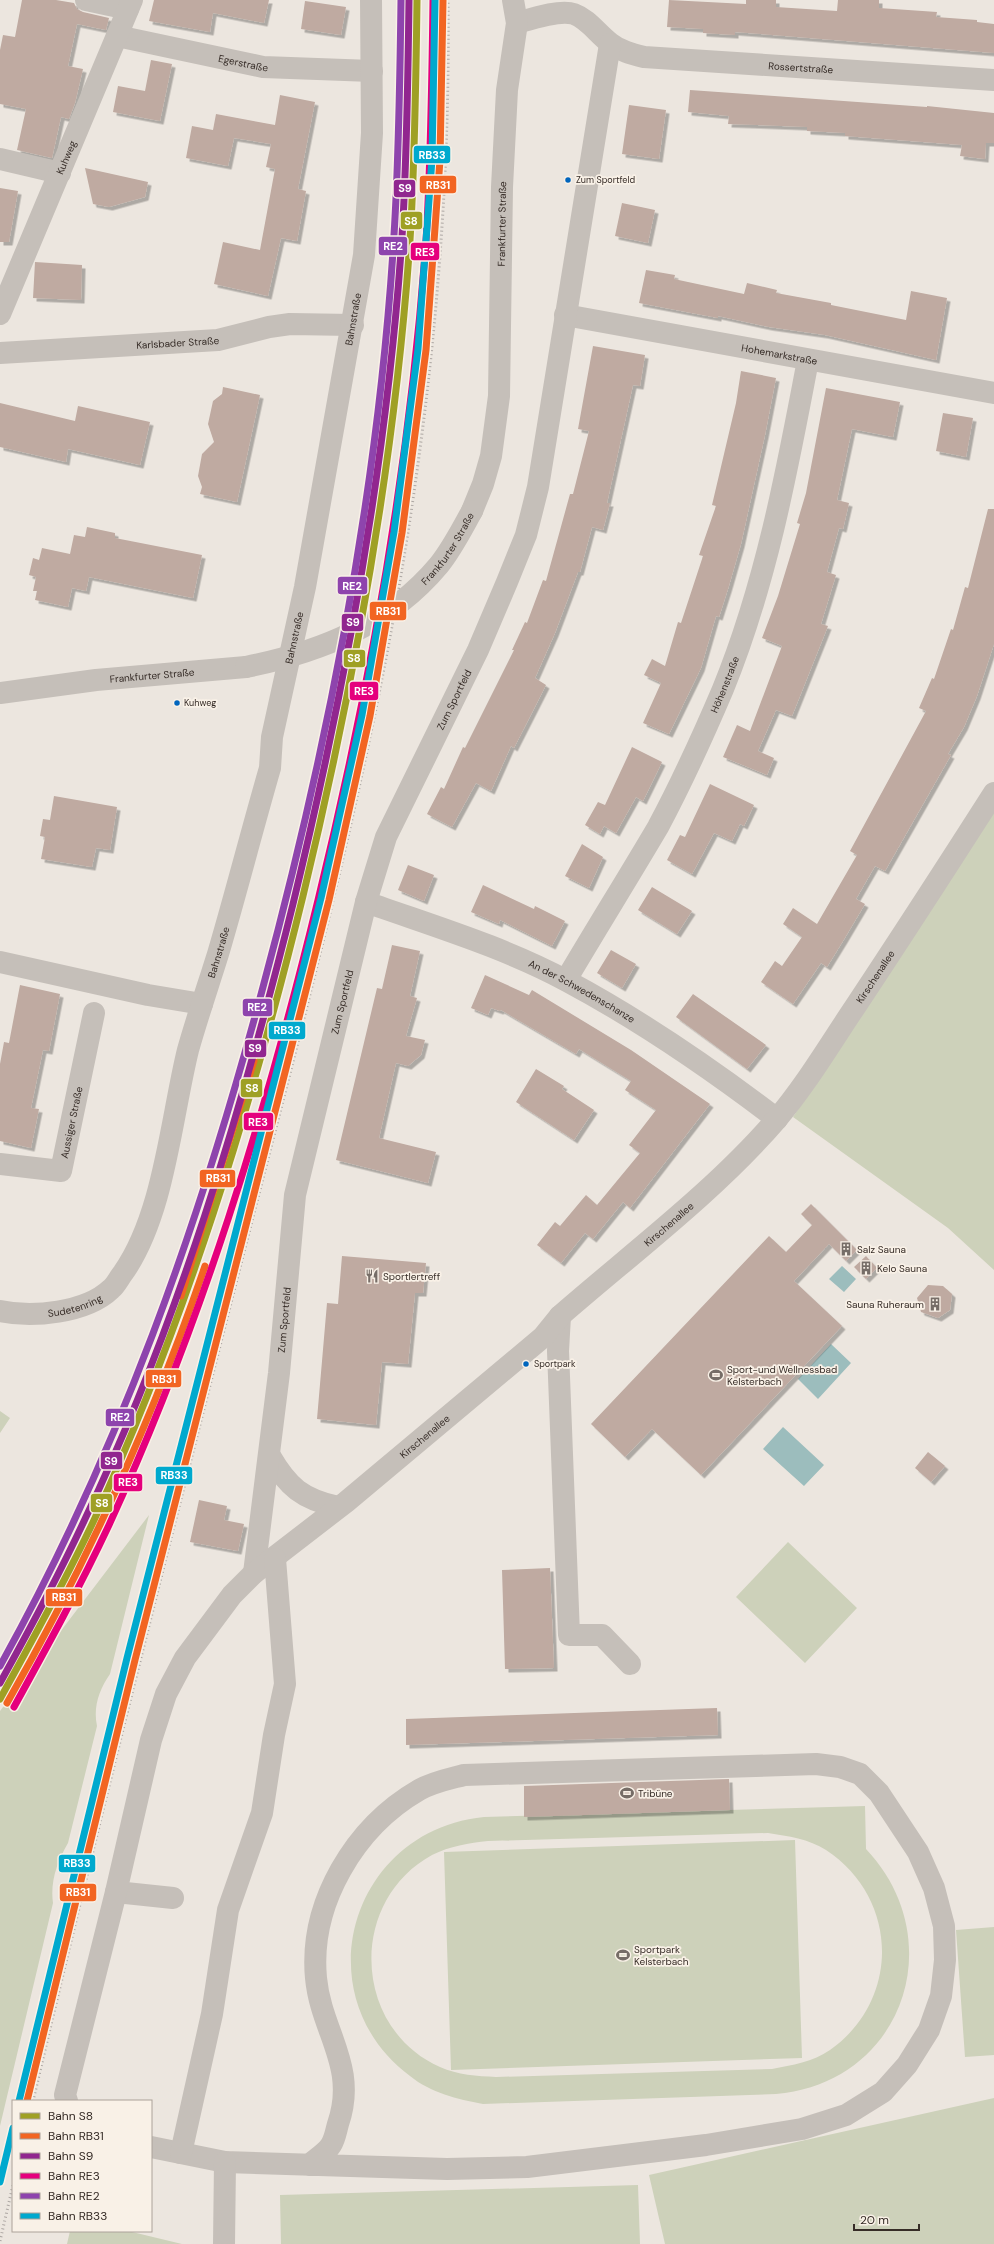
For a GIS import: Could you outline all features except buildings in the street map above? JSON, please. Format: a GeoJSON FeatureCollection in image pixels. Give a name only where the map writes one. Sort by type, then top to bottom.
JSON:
{"type":"FeatureCollection","features":[{"type":"Feature","properties":{"kind":"street"},"geometry":{"type":"LineString","coordinates":[[86,0],[130,4]]}},
{"type":"Feature","properties":{"kind":"street","name":"Bahnstraße"},"geometry":{"type":"LineString","coordinates":[[132,1260],[146,1229],[157,1196],[188,1050],[270,768],[275,722],[305,587],[353,325],[364,254],[372,133],[371,0]]}},
{"type":"Feature","properties":{"kind":"street","name":"Frankfurter Straße"},"geometry":{"type":"LineString","coordinates":[[8,691],[64,684],[246,667],[285,659],[314,650],[354,633],[395,608],[418,588],[439,565],[457,539],[472,511],[483,484],[491,456],[497,415],[507,90],[517,23],[513,0]]}},
{"type":"Feature","properties":{"kind":"street","name":"Kuhweg"},"geometry":{"type":"LineString","coordinates":[[0,314],[130,4]]}},
{"type":"Feature","properties":{"kind":"street"},"geometry":{"type":"LineString","coordinates":[[517,23],[562,12],[574,14],[588,23],[610,44]]}},
{"type":"Feature","properties":{"kind":"street","name":"Egerstraße"},"geometry":{"type":"LineString","coordinates":[[117,36],[263,67],[372,71]]}},
{"type":"Feature","properties":{"kind":"street","name":"Rossertstraße"},"geometry":{"type":"LineString","coordinates":[[610,44],[627,52],[644,56],[994,80]]}},
{"type":"Feature","properties":{"kind":"street","name":"Zum Sportfeld"},"geometry":{"type":"LineString","coordinates":[[254,1573],[270,1456],[295,1196],[366,902],[386,837],[478,650],[526,535],[538,487],[610,44]]}},
{"type":"Feature","properties":{"kind":"street"},"geometry":{"type":"LineString","coordinates":[[0,159],[60,173]]}},
{"type":"Feature","properties":{"kind":"street","name":"Hohemarkstraße"},"geometry":{"type":"LineString","coordinates":[[565,315],[994,393]]}},
{"type":"Feature","properties":{"kind":"street","name":"Karlsbader Straße"},"geometry":{"type":"LineString","coordinates":[[0,353],[218,340],[269,327],[290,324],[353,325]]}},
{"type":"Feature","properties":{"kind":"street","name":"Höhenstraße"},"geometry":{"type":"LineString","coordinates":[[566,980],[658,826],[691,762],[723,688],[758,588],[773,532],[808,360]]}},
{"type":"Feature","properties":{"kind":"street","name":"Kirschenallee"},"geometry":{"type":"LineString","coordinates":[[67,2100],[65,2095],[116,1892],[151,1740],[166,1694],[186,1658],[211,1622],[232,1594],[254,1573],[275,1559],[543,1337],[560,1316],[698,1197],[735,1163],[777,1119],[815,1066],[902,936],[994,793]]}},
{"type":"Feature","properties":{"kind":"street","name":"An der Schwedenschanze"},"geometry":{"type":"LineString","coordinates":[[366,902],[486,945],[566,980],[641,1024],[694,1059],[777,1119]]}},
{"type":"Feature","properties":{"kind":"street"},"geometry":{"type":"LineString","coordinates":[[0,962],[148,995],[202,1004]]}},
{"type":"Feature","properties":{"kind":"street","name":"Aussiger Straße"},"geometry":{"type":"LineString","coordinates":[[0,1164],[61,1171],[94,1013]]}},
{"type":"Feature","properties":{"kind":"street","name":"Sudetenring"},"geometry":{"type":"LineString","coordinates":[[0,1311],[18,1315],[53,1313],[86,1304],[111,1290],[132,1260]]}},
{"type":"Feature","properties":{"kind":"street"},"geometry":{"type":"LineString","coordinates":[[560,1316],[558,1351],[569,1635],[602,1635],[630,1664]]}},
{"type":"Feature","properties":{"kind":"street"},"geometry":{"type":"LineString","coordinates":[[270,1456],[283,1478],[296,1489],[308,1497],[338,1507]]}},
{"type":"Feature","properties":{"kind":"street"},"geometry":{"type":"LineString","coordinates":[[181,2153],[212,2014],[228,1910],[262,1813],[274,1735],[285,1684],[275,1559]]}},
{"type":"Feature","properties":{"kind":"street"},"geometry":{"type":"LineString","coordinates":[[152,2147],[225,2162],[309,2165],[447,2169],[527,2167],[706,2145],[802,2129],[846,2115],[883,2092],[907,2065],[929,2030],[941,1996],[945,1960],[944,1926],[934,1888],[918,1852],[879,1792],[860,1774],[840,1767],[816,1764],[464,1775],[440,1781],[420,1790],[398,1804],[356,1847],[338,1876],[320,1920],[316,1948],[316,1978],[322,2008],[342,2063],[345,2106],[331,2145],[309,2165]]}},
{"type":"Feature","properties":{"kind":"street"},"geometry":{"type":"LineString","coordinates":[[116,1892],[173,1898]]}},
{"type":"Feature","properties":{"kind":"street"},"geometry":{"type":"LineString","coordinates":[[224,2244],[225,2162]]}},
{"type":"Feature","properties":{"kind":"green space"},"geometry":{"type":"Polygon","coordinates":[[[994,812],[994,1270],[948,1228],[793,1117],[994,812]]]}},
{"type":"Feature","properties":{"kind":"green space"},"geometry":{"type":"Polygon","coordinates":[[[0,1411],[10,1418],[0,1433],[0,1411]]]}},
{"type":"Feature","properties":{"kind":"green space"},"geometry":{"type":"Polygon","coordinates":[[[149,1515],[110,1674],[100,1692],[96,1705],[97,1726],[68,1843],[55,1872],[52,1895],[53,1903],[0,2126],[0,1711],[149,1515]]]}},
{"type":"Feature","properties":{"kind":"green space"},"geometry":{"type":"Polygon","coordinates":[[[788,1542],[857,1608],[805,1663],[736,1597],[788,1542]]]}},
{"type":"Feature","properties":{"kind":"green space"},"geometry":{"type":"Polygon","coordinates":[[[865,1806],[866,1849],[892,1885],[906,1924],[909,1964],[901,2002],[883,2036],[856,2064],[820,2084],[776,2094],[483,2104],[435,2091],[410,2076],[377,2042],[357,2003],[351,1962],[357,1921],[374,1883],[401,1852],[438,1829],[484,1817],[865,1806]],[[768,1833],[488,1841],[460,1845],[432,1855],[405,1876],[385,1902],[374,1932],[372,1964],[377,1995],[390,2024],[411,2049],[440,2067],[468,2075],[496,2077],[772,2069],[802,2062],[823,2054],[830,2050],[853,2029],[870,2004],[879,1977],[882,1949],[878,1921],[867,1894],[850,1870],[826,1850],[813,1843],[798,1838],[768,1833]]]}},
{"type":"Feature","properties":{"kind":"green space","name":"Sportpark Kelsterbach"},"geometry":{"type":"Polygon","coordinates":[[[795,1840],[802,2058],[451,2070],[444,1852],[795,1840]]]}},
{"type":"Feature","properties":{"kind":"green space"},"geometry":{"type":"Polygon","coordinates":[[[994,1927],[994,2055],[965,2057],[956,1930],[994,1927]]]}},
{"type":"Feature","properties":{"kind":"green space"},"geometry":{"type":"Polygon","coordinates":[[[994,2098],[994,2244],[665,2244],[649,2175],[994,2098]]]}},
{"type":"Feature","properties":{"kind":"green space"},"geometry":{"type":"Polygon","coordinates":[[[638,2185],[640,2244],[281,2244],[280,2195],[638,2185]]]}},
{"type":"Feature","properties":{"kind":"green space"},"geometry":{"type":"Polygon","coordinates":[[[70,2232],[132,2232],[182,2244],[67,2244],[70,2232]]]}},
{"type":"Feature","properties":{"kind":"water"},"geometry":{"type":"Polygon","coordinates":[[[842,1266],[856,1279],[844,1292],[829,1279],[842,1266]]]}},
{"type":"Feature","properties":{"kind":"water"},"geometry":{"type":"Polygon","coordinates":[[[831,1344],[851,1363],[818,1399],[798,1379],[831,1344]]]}},
{"type":"Feature","properties":{"kind":"water"},"geometry":{"type":"Polygon","coordinates":[[[783,1427],[824,1465],[804,1486],[763,1449],[783,1427]]]}},
{"type":"Feature","properties":{"kind":"railway"},"geometry":{"type":"LineString","coordinates":[[33,2100],[140,1661],[316,970],[374,718],[407,540],[420,451],[430,361],[439,271],[445,180],[448,90],[448,0]]}},
{"type":"Feature","properties":{"kind":"railway"},"geometry":{"type":"LineString","coordinates":[[0,2241],[12,2189]]}},
{"type":"Feature","properties":{"kind":"rail line","name":"RE2"},"geometry":{"type":"LineString","coordinates":[[0,1666],[43,1585],[82,1503],[119,1419],[152,1335],[212,1163],[263,987],[287,895],[309,802],[348,614],[376,425],[387,330],[396,205],[401,0]]}},
{"type":"Feature","properties":{"kind":"rail line","name":"S9"},"geometry":{"type":"LineString","coordinates":[[0,1683],[44,1602],[75,1540],[119,1445],[178,1294],[229,1139],[252,1061],[293,904],[347,656],[362,573],[386,405],[395,321],[404,207],[409,0]]}},
{"type":"Feature","properties":{"kind":"rail line","name":"S8"},"geometry":{"type":"LineString","coordinates":[[0,1699],[61,1587],[84,1541],[128,1443],[159,1367],[214,1212],[238,1134],[283,976],[303,896],[340,733],[356,652],[383,488],[394,405],[403,323],[412,210],[417,0]]}},
{"type":"Feature","properties":{"kind":"rail line","name":"RE3"},"geometry":{"type":"LineString","coordinates":[[14,1707],[75,1594],[109,1525],[142,1450],[173,1373],[202,1296],[253,1139],[298,980],[318,900],[355,737],[371,655],[386,573],[410,407],[419,324],[428,211],[433,0]]}},
{"type":"Feature","properties":{"kind":"rail line","name":"RB33"},"geometry":{"type":"LineString","coordinates":[[19,2100],[127,1658],[321,898],[362,715],[394,532],[418,349],[432,159],[435,0]]}},
{"type":"Feature","properties":{"kind":"rail line","name":"RB31"},"geometry":{"type":"LineString","coordinates":[[27,2100],[135,1660],[329,900],[370,716],[402,533],[426,350],[440,160],[443,0]]}},
{"type":"Feature","properties":{"kind":"rail line","name":"RB31"},"geometry":{"type":"LineString","coordinates":[[181,1296],[254,1061]]}},
{"type":"Feature","properties":{"kind":"rail line","name":"RB31"},"geometry":{"type":"LineString","coordinates":[[7,1703],[91,1544],[141,1435],[185,1323],[205,1266]]}},
{"type":"Feature","properties":{"kind":"rail line","name":"RB33"},"geometry":{"type":"LineString","coordinates":[[0,2182],[12,2132]]}},
{"type":"Feature","properties":{"kind":"place","name":"Zum Sportfeld"},"geometry":{"type":"Point","coordinates":[568,180]}},
{"type":"Feature","properties":{"kind":"place","name":"Kuhweg"},"geometry":{"type":"Point","coordinates":[177,703]}},
{"type":"Feature","properties":{"kind":"place","name":"Salz Sauna"},"geometry":{"type":"Point","coordinates":[846,1249]}},
{"type":"Feature","properties":{"kind":"place","name":"Kelo Sauna"},"geometry":{"type":"Point","coordinates":[866,1268]}},
{"type":"Feature","properties":{"kind":"place","name":"Sportlertreff"},"geometry":{"type":"Point","coordinates":[372,1276]}},
{"type":"Feature","properties":{"kind":"place","name":"Sauna Ruheraum"},"geometry":{"type":"Point","coordinates":[935,1304]}},
{"type":"Feature","properties":{"kind":"place","name":"Sportpark"},"geometry":{"type":"Point","coordinates":[526,1364]}},
{"type":"Feature","properties":{"kind":"place","name":"Sport-und Wellnessbad Kelsterbach"},"geometry":{"type":"Point","coordinates":[716,1375]}},
{"type":"Feature","properties":{"kind":"place","name":"Tribüne"},"geometry":{"type":"Point","coordinates":[627,1793]}},
{"type":"Feature","properties":{"kind":"place","name":"Sportpark Kelsterbach"},"geometry":{"type":"Point","coordinates":[623,1955]}}]}
